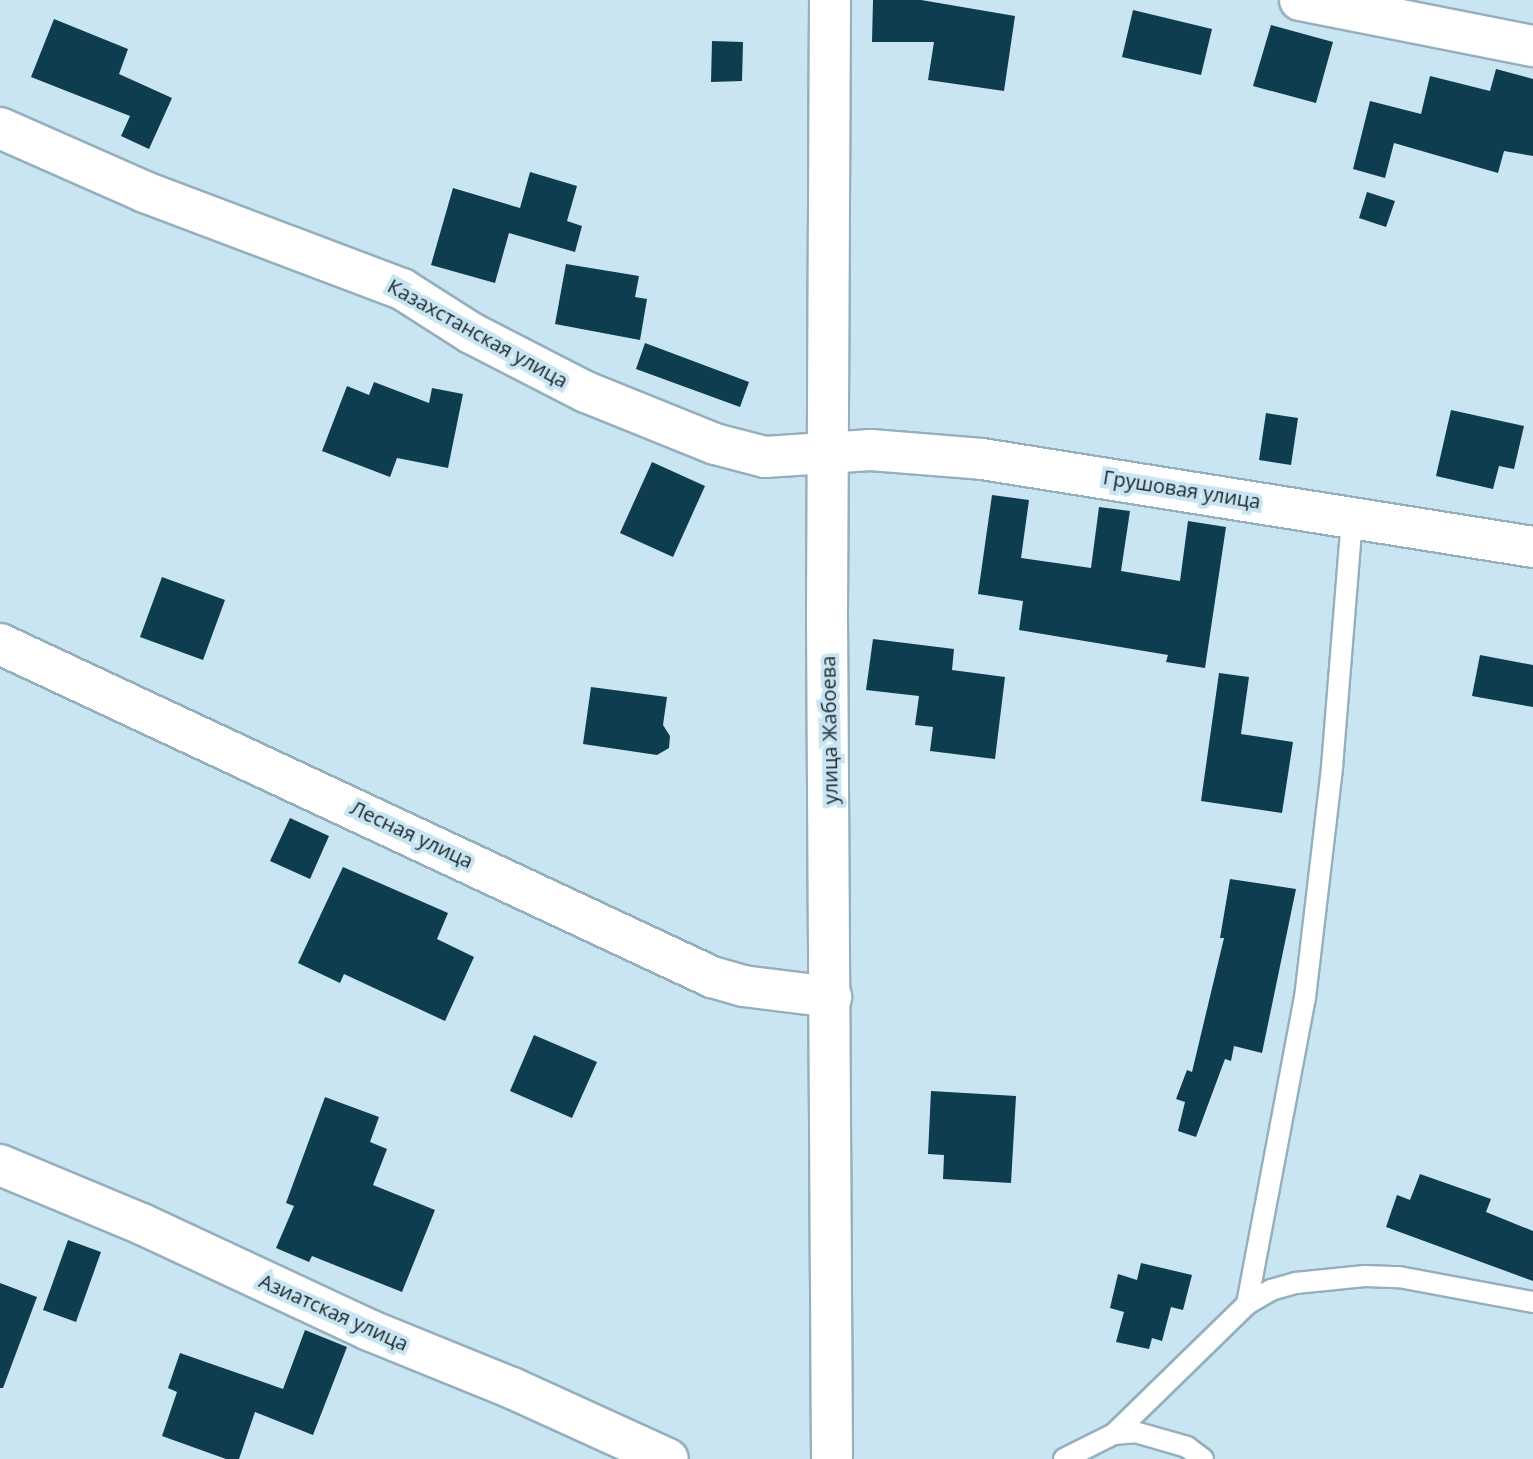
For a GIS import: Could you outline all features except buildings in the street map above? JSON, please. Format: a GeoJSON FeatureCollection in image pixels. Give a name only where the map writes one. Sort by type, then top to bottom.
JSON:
{"type":"FeatureCollection","features":[{"type":"Feature","properties":{"kind":"street","name":"улица Жабоева"},"geometry":{"type":"LineString","coordinates":[[830,0],[828,452],[832,1459]]}},
{"type":"Feature","properties":{"kind":"street"},"geometry":{"type":"LineString","coordinates":[[1300,0],[1533,46]]}},
{"type":"Feature","properties":{"kind":"street","name":"Казахстанская улица"},"geometry":{"type":"LineString","coordinates":[[0,128],[145,192],[402,289],[436,307],[471,333],[586,392],[715,444],[765,457],[828,452]]}},
{"type":"Feature","properties":{"kind":"street","name":"Грушовая улица"},"geometry":{"type":"LineString","coordinates":[[828,452],[871,450],[982,459],[1533,547]]}},
{"type":"Feature","properties":{"kind":"street","name":"Лесная улица"},"geometry":{"type":"LineString","coordinates":[[0,644],[712,977],[743,986],[831,997]]}},
{"type":"Feature","properties":{"kind":"street","name":"Азиатская улица"},"geometry":{"type":"LineString","coordinates":[[0,1165],[142,1224],[369,1330],[512,1388],[668,1459]]}},
{"type":"Feature","properties":{"kind":"lane"},"geometry":{"type":"LineString","coordinates":[[1247,1304],[1305,998],[1332,767],[1352,516]]}},
{"type":"Feature","properties":{"kind":"lane"},"geometry":{"type":"LineString","coordinates":[[1064,1459],[1114,1434],[1247,1304],[1271,1290],[1296,1283],[1365,1276],[1399,1277],[1533,1302]]}},
{"type":"Feature","properties":{"kind":"lane"},"geometry":{"type":"LineString","coordinates":[[1114,1434],[1145,1434],[1187,1447],[1203,1459]]}}]}
